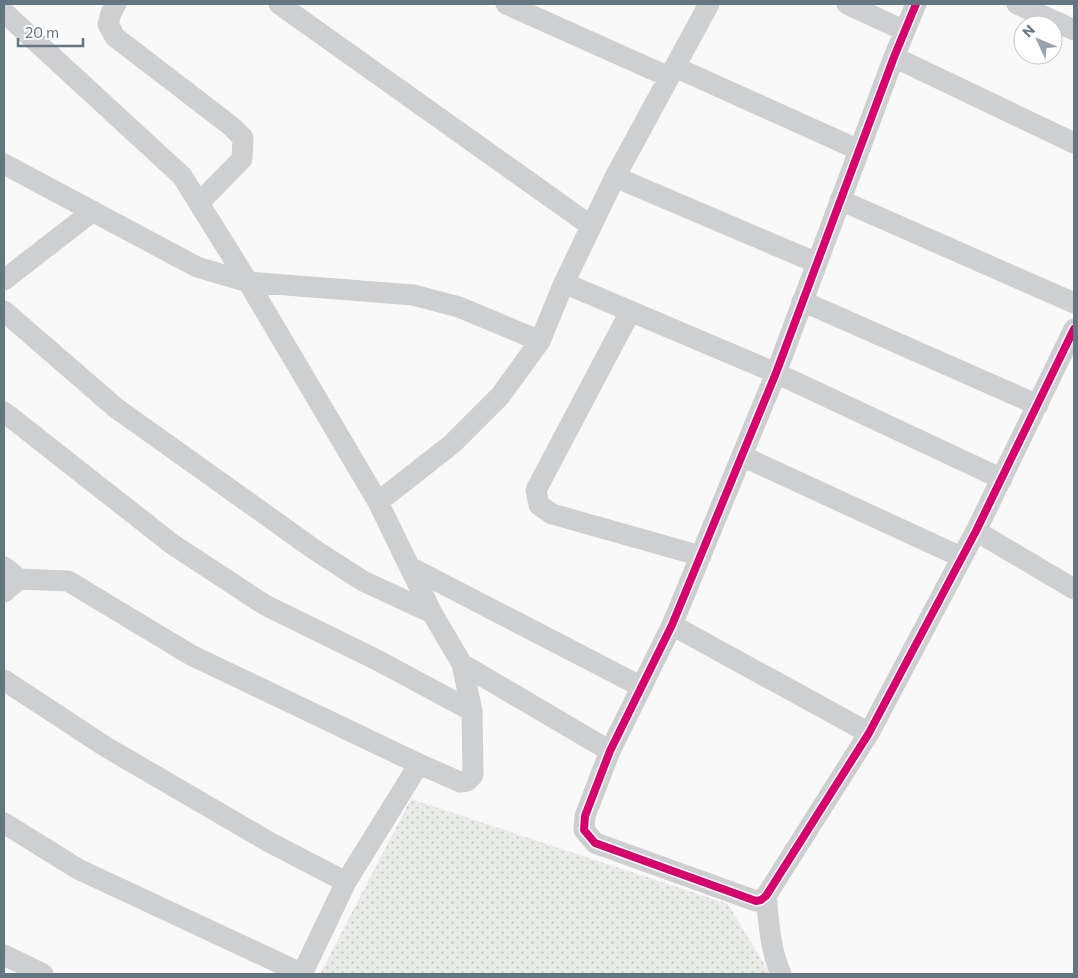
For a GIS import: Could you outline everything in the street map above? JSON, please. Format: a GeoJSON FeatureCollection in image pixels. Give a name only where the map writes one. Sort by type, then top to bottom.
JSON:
{"type":"FeatureCollection","features":[{"type":"Feature","properties":{"kind":"street"},"geometry":{"type":"LineString","coordinates":[[116,4],[108,24],[115,36],[231,126],[243,138],[242,159],[199,203]]}},
{"type":"Feature","properties":{"kind":"street"},"geometry":{"type":"LineString","coordinates":[[279,4],[591,226]]}},
{"type":"Feature","properties":{"kind":"street"},"geometry":{"type":"LineString","coordinates":[[506,4],[859,150]]}},
{"type":"Feature","properties":{"kind":"street"},"geometry":{"type":"LineString","coordinates":[[378,502],[452,444],[500,396],[540,341],[564,284],[615,177],[709,4]]}},
{"type":"Feature","properties":{"kind":"street"},"geometry":{"type":"LineString","coordinates":[[847,4],[905,31]]}},
{"type":"Feature","properties":{"kind":"street"},"geometry":{"type":"LineString","coordinates":[[916,4],[894,57],[776,373],[672,625],[610,751],[585,816],[584,830],[595,843],[756,901],[766,896],[869,734],[976,531],[1074,329]]}},
{"type":"Feature","properties":{"kind":"street"},"geometry":{"type":"LineString","coordinates":[[1017,4],[1074,30]]}},
{"type":"Feature","properties":{"kind":"street"},"geometry":{"type":"LineString","coordinates":[[5,15],[182,176],[248,282],[378,502],[432,613],[462,664],[472,711],[473,775],[467,781],[460,782],[191,655],[68,581],[9,580]]}},
{"type":"Feature","properties":{"kind":"street"},"geometry":{"type":"LineString","coordinates":[[894,57],[1074,143]]}},
{"type":"Feature","properties":{"kind":"street"},"geometry":{"type":"LineString","coordinates":[[4,164],[197,267],[248,282],[413,294],[459,307],[540,341]]}},
{"type":"Feature","properties":{"kind":"street"},"geometry":{"type":"LineString","coordinates":[[615,177],[817,263]]}},
{"type":"Feature","properties":{"kind":"street"},"geometry":{"type":"LineString","coordinates":[[840,200],[1074,303]]}},
{"type":"Feature","properties":{"kind":"street"},"geometry":{"type":"LineString","coordinates":[[4,280],[93,212]]}},
{"type":"Feature","properties":{"kind":"street"},"geometry":{"type":"LineString","coordinates":[[564,284],[776,373],[1002,479]]}},
{"type":"Feature","properties":{"kind":"street"},"geometry":{"type":"LineString","coordinates":[[802,301],[1038,405]]}},
{"type":"Feature","properties":{"kind":"street"},"geometry":{"type":"LineString","coordinates":[[4,311],[116,408],[307,545],[363,581],[432,613]]}},
{"type":"Feature","properties":{"kind":"street"},"geometry":{"type":"LineString","coordinates":[[630,312],[536,490],[539,505],[552,514],[701,556]]}},
{"type":"Feature","properties":{"kind":"street"},"geometry":{"type":"LineString","coordinates":[[4,412],[172,544],[265,605],[377,660],[472,711]]}},
{"type":"Feature","properties":{"kind":"street"},"geometry":{"type":"LineString","coordinates":[[742,456],[961,557]]}},
{"type":"Feature","properties":{"kind":"street"},"geometry":{"type":"LineString","coordinates":[[976,531],[1074,589]]}},
{"type":"Feature","properties":{"kind":"street"},"geometry":{"type":"LineString","coordinates":[[410,567],[642,687]]}},
{"type":"Feature","properties":{"kind":"street"},"geometry":{"type":"LineString","coordinates":[[672,625],[869,734]]}},
{"type":"Feature","properties":{"kind":"street"},"geometry":{"type":"LineString","coordinates":[[462,664],[610,751]]}},
{"type":"Feature","properties":{"kind":"street"},"geometry":{"type":"LineString","coordinates":[[4,680],[106,747],[269,842],[346,882]]}},
{"type":"Feature","properties":{"kind":"street"},"geometry":{"type":"LineString","coordinates":[[4,822],[78,869],[303,974],[346,882],[419,764]]}},
{"type":"Feature","properties":{"kind":"street"},"geometry":{"type":"LineString","coordinates":[[766,896],[771,937],[781,974]]}},
{"type":"Feature","properties":{"kind":"street"},"geometry":{"type":"LineString","coordinates":[[4,955],[43,974]]}},
{"type":"Feature","properties":{"kind":"shaded area"},"geometry":{"type":"Polygon","coordinates":[[[411,799],[728,904],[770,974],[320,974],[411,799]]]}},
{"type":"Feature","properties":{"kind":"cycle path"},"geometry":{"type":"LineString","coordinates":[[916,4],[894,57],[776,373],[672,625],[610,751],[585,816],[584,830],[595,843],[756,901],[766,896],[869,733],[976,531],[1074,329]]}}]}
